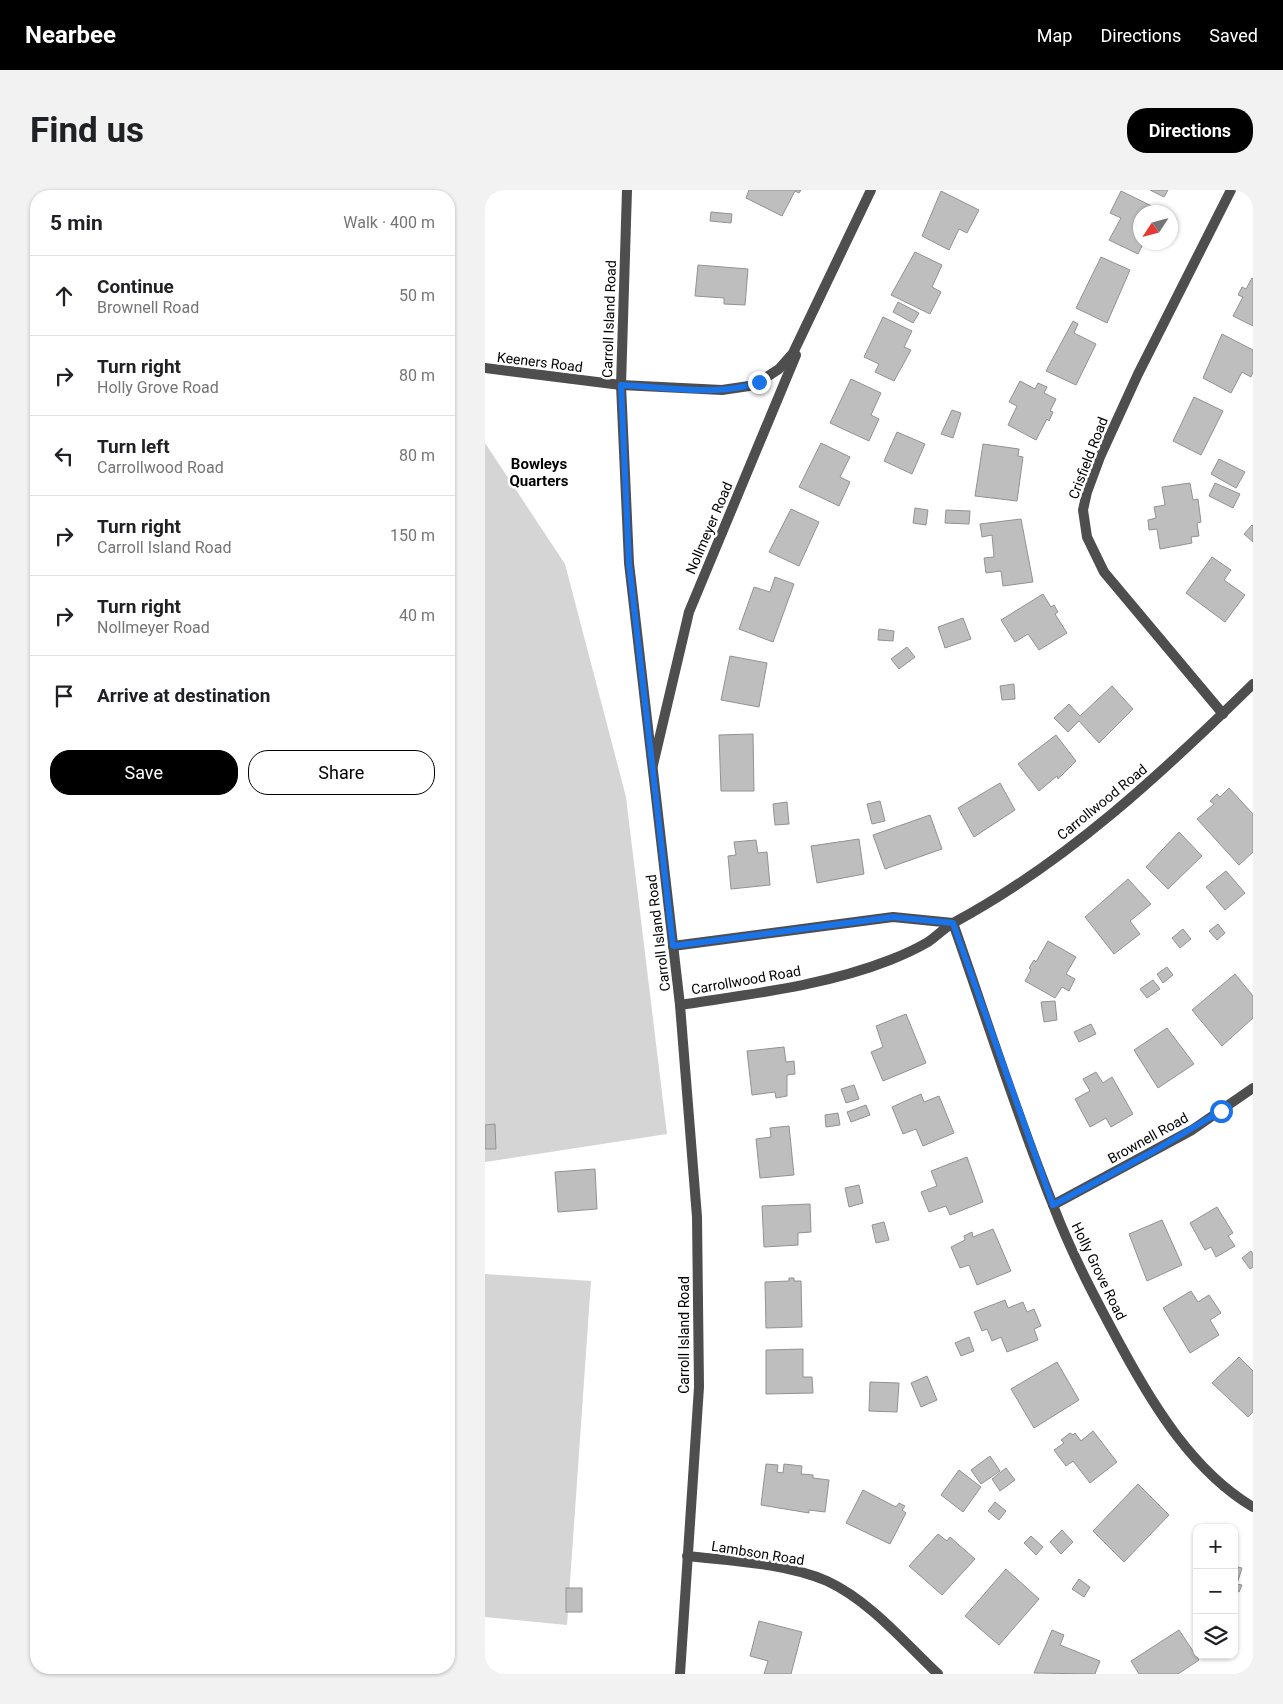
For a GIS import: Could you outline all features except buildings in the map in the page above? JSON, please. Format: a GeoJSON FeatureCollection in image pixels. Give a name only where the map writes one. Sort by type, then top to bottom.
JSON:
{"type":"FeatureCollection","features":[{"type":"Feature","properties":{"kind":"street","name":"Carroll Island Road"},"geometry":{"type":"LineString","coordinates":[[627,190],[621,385],[629,563],[680,1005],[697,1217],[699,1387],[680,1674]]}},
{"type":"Feature","properties":{"kind":"street","name":"Nollmeyer Road"},"geometry":{"type":"LineString","coordinates":[[621,385],[722,390],[749,386],[779,369],[793,354],[871,190]]}},
{"type":"Feature","properties":{"kind":"street","name":"Crisfield Road"},"geometry":{"type":"LineString","coordinates":[[1223,714],[1104,572],[1087,537],[1083,510],[1087,492],[1100,457],[1138,374],[1231,190]]}},
{"type":"Feature","properties":{"kind":"street","name":"Nollmeyer Road"},"geometry":{"type":"LineString","coordinates":[[652,771],[689,612],[817,304]]}},
{"type":"Feature","properties":{"kind":"street","name":"Keeners Road"},"geometry":{"type":"LineString","coordinates":[[485,368],[621,385]]}},
{"type":"Feature","properties":{"kind":"street","name":"Carrollwood Road"},"geometry":{"type":"LineString","coordinates":[[680,1005],[787,988],[864,969],[920,946],[953,923],[984,908],[1019,885],[1083,837],[1167,766],[1253,684]]}},
{"type":"Feature","properties":{"kind":"street"},"geometry":{"type":"LineString","coordinates":[[673,946],[893,917],[953,923]]}},
{"type":"Feature","properties":{"kind":"street","name":"Holly Grove Road"},"geometry":{"type":"LineString","coordinates":[[953,923],[1053,1205],[1102,1312],[1160,1412],[1180,1439],[1221,1485],[1253,1507]]}},
{"type":"Feature","properties":{"kind":"street","name":"Brownell Road"},"geometry":{"type":"LineString","coordinates":[[1053,1205],[1192,1130],[1253,1088]]}},
{"type":"Feature","properties":{"kind":"street","name":"Lambson Road"},"geometry":{"type":"LineString","coordinates":[[687,1556],[797,1571],[829,1582],[855,1598],[874,1614],[938,1674]]}},
{"type":"Feature","properties":{"kind":"shaded area"},"geometry":{"type":"Polygon","coordinates":[[[485,443],[565,564],[626,797],[667,1134],[485,1162],[485,443]]]}},
{"type":"Feature","properties":{"kind":"shaded area"},"geometry":{"type":"Polygon","coordinates":[[[485,1274],[591,1281],[567,1625],[485,1617],[485,1274]]]}},
{"type":"Feature","properties":{"kind":"district","name":"Bowleys Quarters"},"geometry":{"type":"Point","coordinates":[539,472]}},
{"type":"Feature","properties":{"kind":"route"},"geometry":{"type":"LineString","coordinates":[[759,382],[736,389],[722,390],[621,385],[629,563],[643,699],[673,946],[893,917],[953,923],[1053,1205],[1192,1130],[1221,1111]]}}]}
